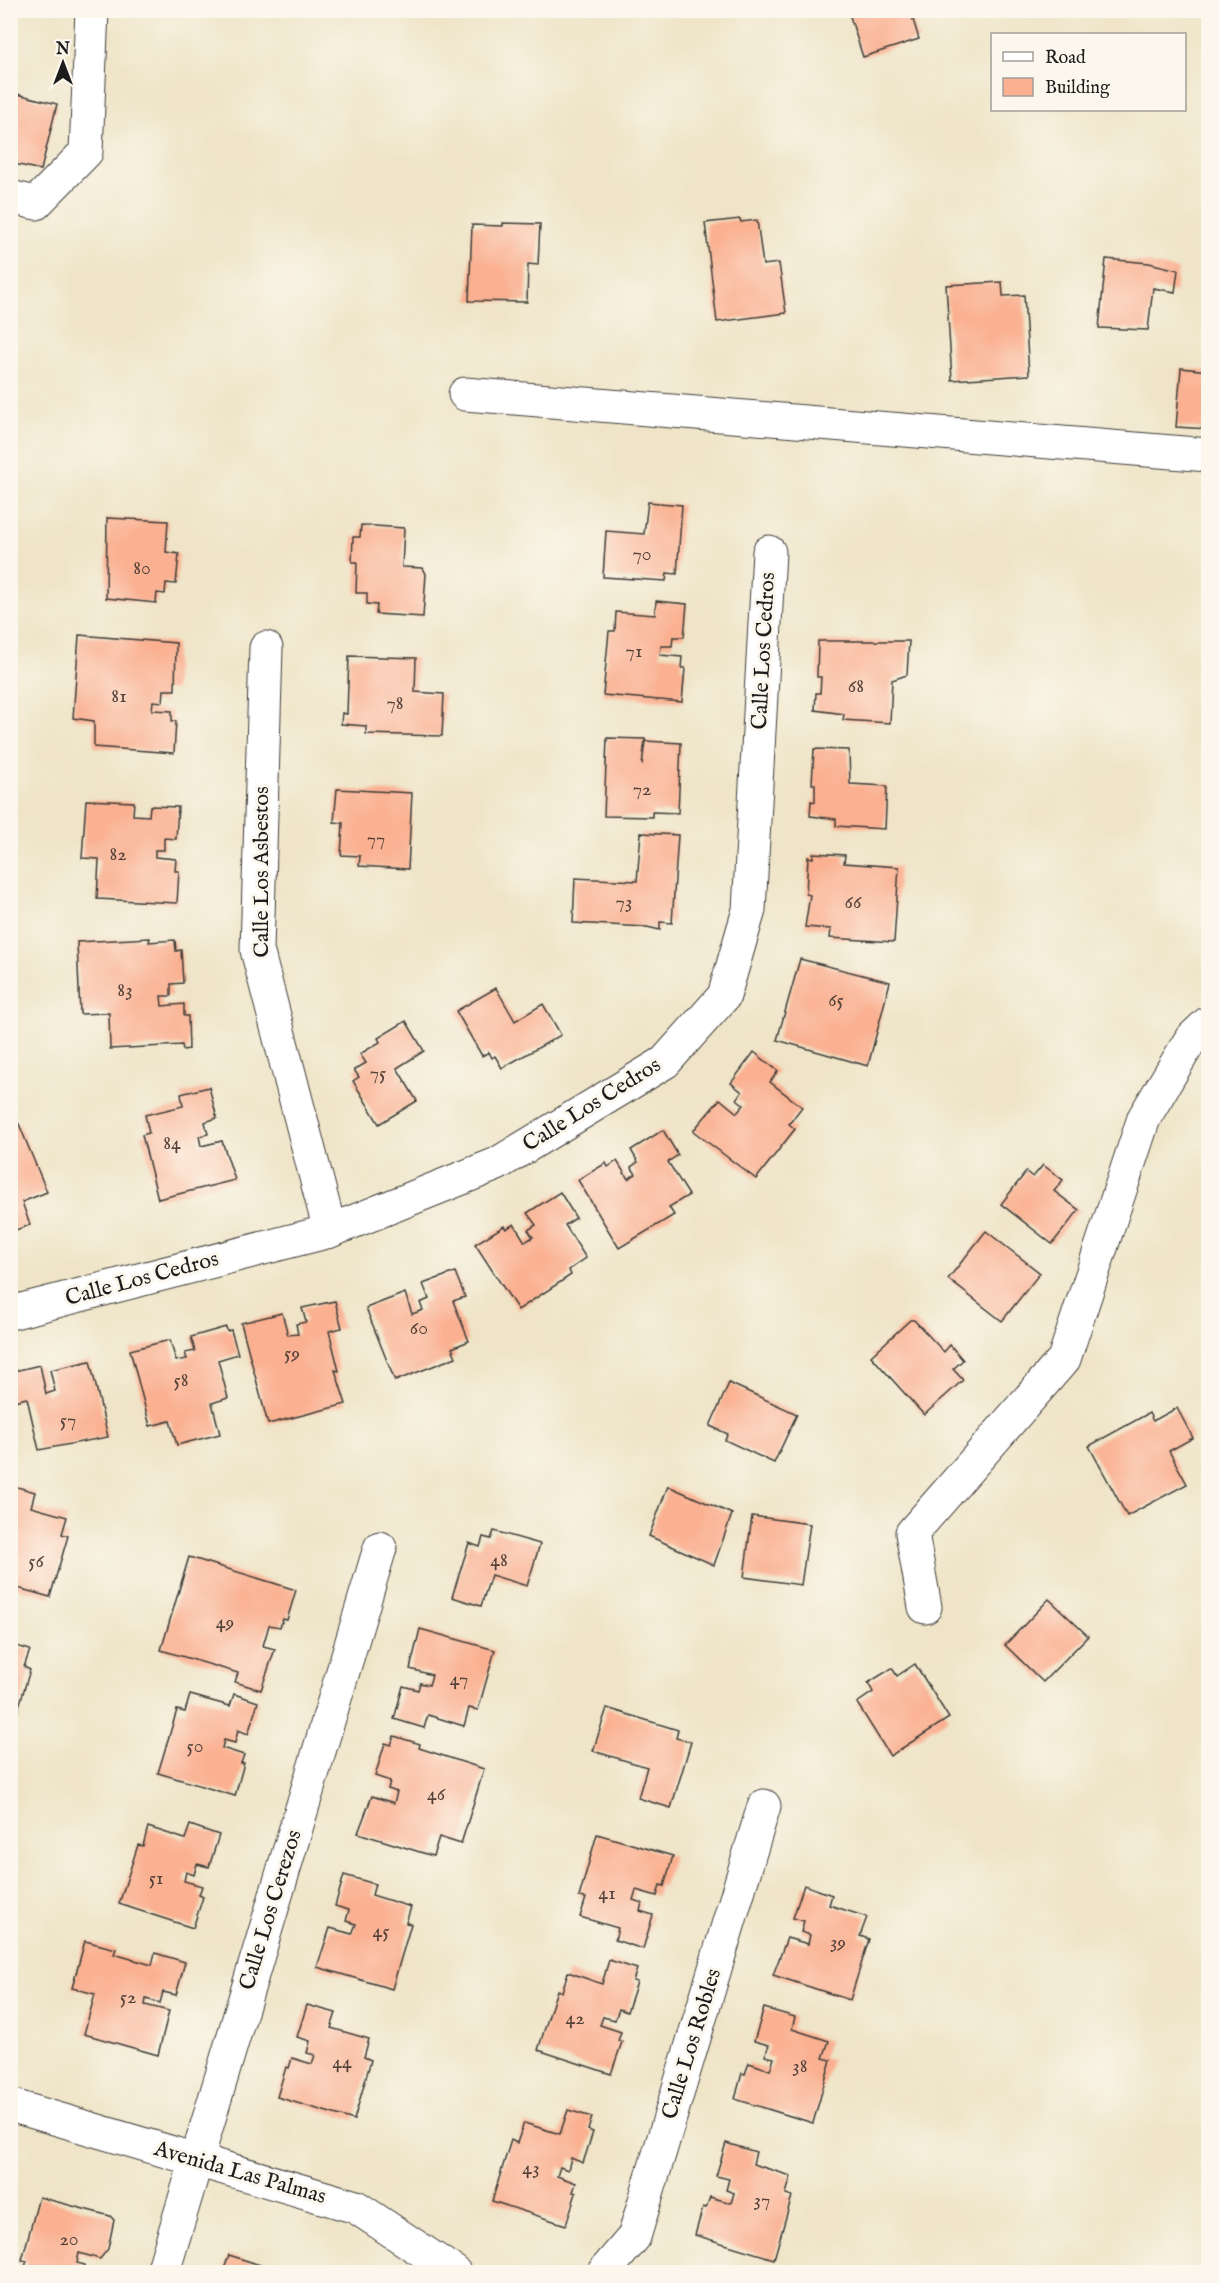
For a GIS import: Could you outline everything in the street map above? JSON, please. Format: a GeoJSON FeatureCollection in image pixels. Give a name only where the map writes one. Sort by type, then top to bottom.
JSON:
{"type":"FeatureCollection","features":[{"type":"Feature","properties":{"kind":"street"},"geometry":{"type":"LineString","coordinates":[[10,197],[36,203],[86,152],[92,10]]}},
{"type":"Feature","properties":{"kind":"street"},"geometry":{"type":"LineString","coordinates":[[465,394],[1209,455]]}},
{"type":"Feature","properties":{"kind":"street","name":"Calle Los Cedros"},"geometry":{"type":"LineString","coordinates":[[10,1313],[330,1231],[497,1164],[665,1062],[724,996],[749,910],[769,552]]}},
{"type":"Feature","properties":{"kind":"street","name":"Calle Los Asbestos"},"geometry":{"type":"LineString","coordinates":[[266,648],[257,950],[330,1231]]}},
{"type":"Feature","properties":{"kind":"street"},"geometry":{"type":"LineString","coordinates":[[925,1607],[912,1533],[1064,1359],[1144,1118],[1191,1039],[1209,1023]]}},
{"type":"Feature","properties":{"kind":"street","name":"Calle Los Cerezos"},"geometry":{"type":"LineString","coordinates":[[163,2272],[380,1548]]}},
{"type":"Feature","properties":{"kind":"street","name":"Calle Los Robles"},"geometry":{"type":"LineString","coordinates":[[603,2272],[634,2237],[764,1806]]}},
{"type":"Feature","properties":{"kind":"street","name":"Avenida Las Palmas"},"geometry":{"type":"LineString","coordinates":[[10,2105],[356,2207],[454,2272]]}},
{"type":"Feature","properties":{"kind":"building"},"geometry":{"type":"Polygon","coordinates":[[[848,10],[910,10],[919,39],[863,57],[848,10]]]}},
{"type":"Feature","properties":{"kind":"building"},"geometry":{"type":"Polygon","coordinates":[[[17,94],[57,104],[41,170],[10,163],[10,115],[17,94]]]}},
{"type":"Feature","properties":{"kind":"building"},"geometry":{"type":"Polygon","coordinates":[[[740,219],[741,222],[757,220],[763,265],[779,263],[786,313],[717,322],[705,223],[740,219]]]}},
{"type":"Feature","properties":{"kind":"building"},"geometry":{"type":"Polygon","coordinates":[[[503,223],[540,224],[538,265],[528,264],[527,302],[469,301],[472,225],[503,226],[503,223]]]}},
{"type":"Feature","properties":{"kind":"building"},"geometry":{"type":"Polygon","coordinates":[[[1106,259],[1149,263],[1178,270],[1175,292],[1153,288],[1148,330],[1099,328],[1106,259]]]}},
{"type":"Feature","properties":{"kind":"building"},"geometry":{"type":"Polygon","coordinates":[[[1002,282],[1003,296],[1024,295],[1029,375],[952,380],[946,285],[1002,282]]]}},
{"type":"Feature","properties":{"kind":"building"},"geometry":{"type":"Polygon","coordinates":[[[1181,368],[1208,371],[1208,429],[1176,427],[1181,368]]]}},
{"type":"Feature","properties":{"kind":"building"},"geometry":{"type":"Polygon","coordinates":[[[648,502],[682,505],[677,574],[667,573],[666,581],[603,577],[606,531],[644,534],[648,502]]]}},
{"type":"Feature","properties":{"kind":"building"},"geometry":{"type":"Polygon","coordinates":[[[107,518],[168,521],[166,552],[179,554],[176,584],[166,583],[165,594],[157,593],[156,603],[106,598],[107,518]]]}},
{"type":"Feature","properties":{"kind":"building"},"geometry":{"type":"Polygon","coordinates":[[[361,525],[404,528],[402,567],[423,568],[426,574],[423,617],[376,614],[377,605],[367,604],[367,593],[356,593],[357,562],[352,562],[353,537],[360,537],[361,525]]]}},
{"type":"Feature","properties":{"kind":"building"},"geometry":{"type":"Polygon","coordinates":[[[656,601],[687,604],[684,637],[673,637],[672,646],[661,646],[660,655],[682,657],[681,668],[685,668],[682,702],[603,695],[609,631],[615,631],[616,612],[655,615],[656,601]]]}},
{"type":"Feature","properties":{"kind":"building"},"geometry":{"type":"Polygon","coordinates":[[[79,635],[176,643],[175,690],[164,690],[163,702],[153,701],[152,710],[172,711],[172,721],[176,721],[174,753],[94,747],[94,721],[73,718],[79,635]]]}},
{"type":"Feature","properties":{"kind":"building"},"geometry":{"type":"Polygon","coordinates":[[[818,641],[909,641],[907,675],[892,680],[890,723],[843,720],[844,714],[815,710],[816,693],[820,693],[821,677],[817,677],[818,641]]]}},
{"type":"Feature","properties":{"kind":"building"},"geometry":{"type":"Polygon","coordinates":[[[349,656],[416,658],[415,692],[444,694],[442,736],[366,734],[366,726],[341,724],[342,713],[347,714],[349,656]]]}},
{"type":"Feature","properties":{"kind":"building"},"geometry":{"type":"Polygon","coordinates":[[[607,738],[645,739],[642,765],[645,741],[681,743],[678,813],[652,812],[652,817],[604,816],[607,738]]]}},
{"type":"Feature","properties":{"kind":"building"},"geometry":{"type":"Polygon","coordinates":[[[814,749],[849,750],[850,784],[887,786],[885,829],[836,826],[836,819],[810,816],[811,801],[815,802],[815,784],[812,784],[814,749]]]}},
{"type":"Feature","properties":{"kind":"building"},"geometry":{"type":"Polygon","coordinates":[[[337,789],[412,793],[408,869],[359,866],[360,856],[341,855],[343,823],[334,822],[337,789]]]}},
{"type":"Feature","properties":{"kind":"building"},"geometry":{"type":"Polygon","coordinates":[[[86,800],[134,802],[133,815],[149,816],[150,806],[178,807],[176,839],[164,838],[164,850],[155,850],[155,857],[176,859],[175,871],[179,871],[177,903],[97,899],[99,859],[82,858],[86,800]]]}},
{"type":"Feature","properties":{"kind":"building"},"geometry":{"type":"Polygon","coordinates":[[[641,833],[678,835],[672,923],[660,922],[660,930],[647,927],[573,923],[575,878],[637,881],[641,833]]]}},
{"type":"Feature","properties":{"kind":"building"},"geometry":{"type":"Polygon","coordinates":[[[813,853],[845,855],[844,863],[899,867],[894,942],[830,938],[831,929],[805,927],[810,895],[806,894],[808,857],[813,858],[813,853]]]}},
{"type":"Feature","properties":{"kind":"building"},"geometry":{"type":"Polygon","coordinates":[[[150,938],[149,942],[175,940],[176,951],[181,950],[183,983],[171,984],[171,996],[161,996],[162,1006],[184,1004],[184,1016],[188,1016],[189,1049],[183,1050],[182,1045],[110,1049],[109,1013],[80,1014],[77,942],[150,938]]]}},
{"type":"Feature","properties":{"kind":"building"},"geometry":{"type":"Polygon","coordinates":[[[800,959],[890,982],[868,1066],[777,1040],[800,959]]]}},
{"type":"Feature","properties":{"kind":"building"},"geometry":{"type":"Polygon","coordinates":[[[496,988],[515,1021],[543,1004],[561,1035],[502,1068],[495,1056],[492,1058],[489,1052],[482,1056],[456,1011],[496,988]]]}},
{"type":"Feature","properties":{"kind":"building"},"geometry":{"type":"Polygon","coordinates":[[[406,1021],[424,1051],[397,1068],[417,1101],[379,1124],[353,1081],[359,1077],[354,1070],[366,1063],[360,1054],[380,1042],[378,1038],[406,1021]]]}},
{"type":"Feature","properties":{"kind":"building"},"geometry":{"type":"Polygon","coordinates":[[[754,1052],[778,1071],[770,1082],[802,1107],[789,1124],[795,1129],[756,1179],[693,1131],[720,1099],[737,1113],[744,1105],[737,1099],[742,1092],[731,1083],[754,1052]]]}},
{"type":"Feature","properties":{"kind":"building"},"geometry":{"type":"Polygon","coordinates":[[[209,1087],[217,1118],[205,1122],[208,1134],[199,1136],[201,1146],[222,1141],[235,1180],[158,1199],[142,1135],[149,1133],[145,1115],[183,1106],[181,1094],[209,1087]]]}},
{"type":"Feature","properties":{"kind":"building"},"geometry":{"type":"Polygon","coordinates":[[[19,1124],[47,1192],[22,1202],[30,1225],[10,1232],[10,1127],[19,1124]]]}},
{"type":"Feature","properties":{"kind":"building"},"geometry":{"type":"Polygon","coordinates":[[[663,1130],[678,1155],[668,1162],[689,1195],[669,1207],[674,1215],[619,1248],[578,1180],[606,1163],[608,1167],[617,1161],[628,1179],[636,1174],[631,1167],[638,1162],[631,1150],[663,1130]]]}},
{"type":"Feature","properties":{"kind":"building"},"geometry":{"type":"Polygon","coordinates":[[[1043,1165],[1063,1180],[1054,1191],[1079,1210],[1052,1244],[1001,1204],[1026,1172],[1033,1177],[1043,1165]]]}},
{"type":"Feature","properties":{"kind":"building"},"geometry":{"type":"Polygon","coordinates":[[[560,1192],[576,1218],[565,1225],[586,1258],[569,1270],[571,1275],[518,1310],[475,1244],[504,1226],[506,1229],[514,1224],[525,1242],[533,1237],[528,1230],[536,1225],[527,1213],[560,1192]]]}},
{"type":"Feature","properties":{"kind":"building"},"geometry":{"type":"Polygon","coordinates":[[[986,1231],[1040,1273],[1002,1321],[948,1279],[986,1231]]]}},
{"type":"Feature","properties":{"kind":"building"},"geometry":{"type":"Polygon","coordinates":[[[455,1272],[465,1297],[453,1301],[469,1341],[452,1348],[456,1357],[395,1381],[366,1308],[405,1293],[412,1314],[423,1310],[420,1303],[429,1299],[423,1284],[455,1272]]]}},
{"type":"Feature","properties":{"kind":"building"},"geometry":{"type":"Polygon","coordinates":[[[335,1301],[342,1328],[329,1331],[339,1371],[335,1370],[346,1404],[268,1424],[241,1323],[282,1313],[288,1335],[298,1334],[296,1324],[306,1322],[302,1308],[335,1301]]]}},
{"type":"Feature","properties":{"kind":"building"},"geometry":{"type":"Polygon","coordinates":[[[910,1320],[914,1320],[944,1352],[950,1345],[963,1360],[953,1369],[963,1380],[924,1415],[871,1356],[910,1320]]]}},
{"type":"Feature","properties":{"kind":"building"},"geometry":{"type":"Polygon","coordinates":[[[226,1327],[227,1331],[231,1330],[238,1354],[218,1360],[228,1398],[212,1403],[220,1434],[177,1445],[170,1421],[150,1426],[130,1350],[170,1340],[176,1361],[187,1359],[185,1353],[195,1351],[191,1337],[226,1327]]]}},
{"type":"Feature","properties":{"kind":"building"},"geometry":{"type":"Polygon","coordinates":[[[90,1361],[108,1437],[39,1450],[27,1398],[10,1402],[10,1372],[40,1365],[46,1394],[55,1391],[50,1370],[90,1361]]]}},
{"type":"Feature","properties":{"kind":"building"},"geometry":{"type":"Polygon","coordinates":[[[729,1383],[797,1414],[774,1463],[725,1440],[728,1434],[710,1426],[729,1383]]]}},
{"type":"Feature","properties":{"kind":"building"},"geometry":{"type":"Polygon","coordinates":[[[1177,1408],[1193,1438],[1169,1451],[1187,1484],[1127,1516],[1089,1446],[1149,1413],[1153,1421],[1177,1408]]]}},
{"type":"Feature","properties":{"kind":"building"},"geometry":{"type":"Polygon","coordinates":[[[10,1485],[35,1492],[31,1507],[67,1517],[62,1534],[68,1536],[50,1597],[10,1586],[10,1485]]]}},
{"type":"Feature","properties":{"kind":"building"},"geometry":{"type":"Polygon","coordinates":[[[668,1486],[732,1514],[714,1565],[649,1536],[668,1486]]]}},
{"type":"Feature","properties":{"kind":"building"},"geometry":{"type":"Polygon","coordinates":[[[752,1516],[810,1524],[801,1585],[744,1577],[752,1516]]]}},
{"type":"Feature","properties":{"kind":"building"},"geometry":{"type":"Polygon","coordinates":[[[494,1531],[540,1544],[527,1586],[491,1575],[481,1606],[452,1597],[469,1543],[480,1547],[483,1537],[491,1539],[494,1531]]]}},
{"type":"Feature","properties":{"kind":"building"},"geometry":{"type":"Polygon","coordinates":[[[189,1557],[296,1590],[287,1620],[283,1619],[280,1627],[269,1625],[263,1646],[275,1649],[261,1690],[235,1682],[238,1673],[161,1650],[189,1557]]]}},
{"type":"Feature","properties":{"kind":"building"},"geometry":{"type":"Polygon","coordinates":[[[1049,1599],[1088,1636],[1043,1682],[1005,1645],[1049,1599]]]}},
{"type":"Feature","properties":{"kind":"building"},"geometry":{"type":"Polygon","coordinates":[[[420,1629],[495,1650],[478,1710],[469,1708],[464,1726],[428,1715],[424,1728],[394,1719],[403,1686],[418,1690],[420,1683],[429,1685],[432,1675],[410,1669],[420,1629]]]}},
{"type":"Feature","properties":{"kind":"building"},"geometry":{"type":"Polygon","coordinates":[[[10,1644],[30,1650],[24,1667],[30,1670],[11,1733],[10,1644]]]}},
{"type":"Feature","properties":{"kind":"building"},"geometry":{"type":"Polygon","coordinates":[[[915,1664],[949,1718],[890,1756],[857,1703],[873,1692],[868,1683],[892,1668],[897,1676],[915,1664]]]}},
{"type":"Feature","properties":{"kind":"building"},"geometry":{"type":"Polygon","coordinates":[[[234,1694],[258,1702],[248,1734],[238,1730],[235,1743],[224,1740],[222,1748],[244,1755],[235,1796],[158,1773],[177,1710],[185,1712],[190,1695],[230,1706],[234,1694]]]}},
{"type":"Feature","properties":{"kind":"building"},"geometry":{"type":"Polygon","coordinates":[[[607,1708],[678,1730],[676,1738],[691,1742],[671,1808],[638,1798],[647,1767],[593,1751],[607,1708]]]}},
{"type":"Feature","properties":{"kind":"building"},"geometry":{"type":"Polygon","coordinates":[[[394,1736],[420,1744],[419,1748],[484,1769],[461,1844],[439,1837],[433,1856],[358,1833],[372,1796],[394,1803],[397,1792],[388,1789],[390,1781],[375,1776],[385,1743],[391,1745],[394,1736]]]}},
{"type":"Feature","properties":{"kind":"building"},"geometry":{"type":"Polygon","coordinates":[[[190,1825],[219,1835],[209,1867],[197,1864],[194,1875],[186,1872],[184,1881],[202,1886],[199,1895],[203,1897],[193,1928],[119,1904],[138,1845],[143,1846],[148,1827],[185,1839],[190,1825]]]}},
{"type":"Feature","properties":{"kind":"building"},"geometry":{"type":"Polygon","coordinates":[[[597,1834],[673,1856],[664,1886],[660,1885],[657,1896],[636,1890],[633,1900],[642,1903],[640,1911],[653,1915],[643,1949],[615,1940],[618,1928],[580,1917],[586,1898],[579,1897],[597,1834]]]}},
{"type":"Feature","properties":{"kind":"building"},"geometry":{"type":"Polygon","coordinates":[[[344,1875],[375,1884],[372,1895],[411,1907],[406,1923],[411,1924],[392,1989],[317,1967],[330,1928],[352,1934],[356,1924],[346,1921],[349,1910],[335,1906],[344,1875]]]}},
{"type":"Feature","properties":{"kind":"building"},"geometry":{"type":"Polygon","coordinates":[[[804,1885],[832,1895],[829,1905],[867,1917],[860,1936],[869,1939],[850,2000],[773,1975],[787,1938],[808,1944],[810,1935],[801,1932],[804,1921],[793,1918],[804,1885]]]}},
{"type":"Feature","properties":{"kind":"building"},"geometry":{"type":"Polygon","coordinates":[[[85,1941],[116,1949],[114,1954],[152,1965],[155,1953],[185,1962],[176,1995],[163,1992],[160,2003],[146,1999],[145,2005],[169,2011],[158,2055],[84,2034],[95,1994],[72,1988],[85,1941]]]}},
{"type":"Feature","properties":{"kind":"building"},"geometry":{"type":"Polygon","coordinates":[[[609,1960],[637,1969],[633,1981],[637,1982],[627,2012],[619,2009],[615,2020],[603,2017],[600,2025],[621,2032],[618,2041],[622,2042],[611,2074],[538,2050],[557,1990],[562,1992],[568,1972],[602,1984],[609,1960]]]}},
{"type":"Feature","properties":{"kind":"building"},"geometry":{"type":"Polygon","coordinates":[[[307,2005],[336,2013],[331,2028],[369,2039],[364,2057],[371,2060],[354,2120],[277,2097],[286,2067],[289,2068],[292,2058],[312,2064],[315,2055],[307,2053],[310,2041],[297,2037],[307,2005]]]}},
{"type":"Feature","properties":{"kind":"building"},"geometry":{"type":"Polygon","coordinates":[[[764,2008],[795,2017],[792,2029],[829,2041],[823,2058],[831,2060],[813,2123],[735,2099],[742,2073],[745,2074],[749,2063],[770,2070],[774,2058],[765,2056],[769,2045],[754,2041],[764,2008]]]}},
{"type":"Feature","properties":{"kind":"building"},"geometry":{"type":"Polygon","coordinates":[[[568,2110],[592,2117],[588,2130],[593,2132],[583,2163],[571,2158],[568,2170],[560,2167],[557,2176],[576,2183],[573,2192],[576,2193],[566,2225],[492,2201],[511,2140],[517,2143],[524,2123],[560,2134],[568,2110]]]}},
{"type":"Feature","properties":{"kind":"building"},"geometry":{"type":"Polygon","coordinates":[[[726,2143],[756,2152],[753,2164],[791,2176],[786,2194],[792,2196],[774,2259],[695,2235],[703,2207],[706,2208],[710,2197],[731,2203],[734,2193],[726,2190],[729,2179],[716,2176],[726,2143]]]}},
{"type":"Feature","properties":{"kind":"building"},"geometry":{"type":"Polygon","coordinates":[[[39,2197],[110,2216],[114,2220],[108,2249],[100,2259],[79,2253],[77,2263],[85,2265],[84,2272],[23,2272],[27,2261],[22,2260],[39,2197]]]}},
{"type":"Feature","properties":{"kind":"building"},"geometry":{"type":"Polygon","coordinates":[[[229,2255],[282,2272],[223,2272],[229,2255]]]}}]}
